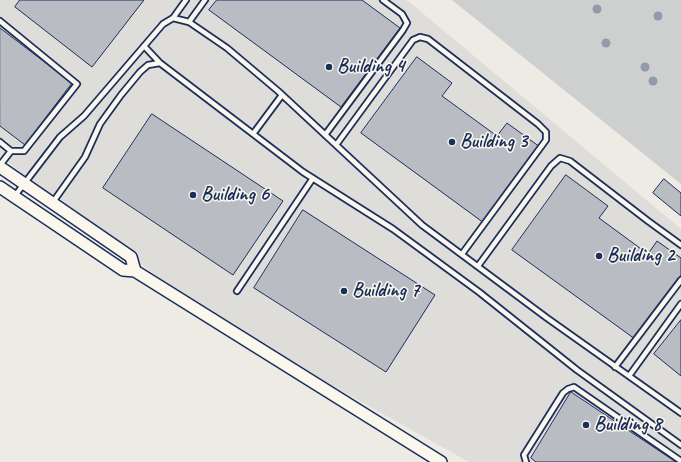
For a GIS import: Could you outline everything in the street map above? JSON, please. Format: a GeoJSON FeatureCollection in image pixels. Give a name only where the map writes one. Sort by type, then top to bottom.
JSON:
{"type":"FeatureCollection","features":[{"type":"Feature","properties":{"kind":"street"},"geometry":{"type":"LineString","coordinates":[[0,166],[131,257],[135,271]]}},
{"type":"Feature","properties":{"kind":"street"},"geometry":{"type":"LineString","coordinates":[[0,187],[123,270],[135,271],[441,462]]}},
{"type":"Feature","properties":{"kind":"street"},"geometry":{"type":"LineString","coordinates":[[64,230],[74,218]]}},
{"type":"Feature","properties":{"kind":"lane"},"geometry":{"type":"LineString","coordinates":[[14,197],[60,137],[84,116],[163,24],[173,18],[186,0]]}},
{"type":"Feature","properties":{"kind":"lane"},"geometry":{"type":"LineString","coordinates":[[189,22],[205,0]]}},
{"type":"Feature","properties":{"kind":"lane"},"geometry":{"type":"LineString","coordinates":[[325,135],[407,23],[402,14],[383,0]]}},
{"type":"Feature","properties":{"kind":"lane"},"geometry":{"type":"LineString","coordinates":[[173,18],[189,22],[227,48],[282,95],[422,225],[547,318],[681,413]]}},
{"type":"Feature","properties":{"kind":"lane"},"geometry":{"type":"LineString","coordinates":[[0,20],[77,84],[24,151],[11,151],[0,142]]}},
{"type":"Feature","properties":{"kind":"lane"},"geometry":{"type":"LineString","coordinates":[[336,145],[413,40],[420,37],[428,39],[538,124],[546,132],[546,140],[462,254]]}},
{"type":"Feature","properties":{"kind":"lane"},"geometry":{"type":"LineString","coordinates":[[144,46],[160,63],[303,172],[393,229],[479,292],[577,370],[681,445]]}},
{"type":"Feature","properties":{"kind":"lane"},"geometry":{"type":"LineString","coordinates":[[53,203],[85,157],[100,124],[121,95],[140,72],[148,65],[160,63]]}},
{"type":"Feature","properties":{"kind":"lane"},"geometry":{"type":"LineString","coordinates":[[253,134],[282,95]]}},
{"type":"Feature","properties":{"kind":"lane"},"geometry":{"type":"LineString","coordinates":[[0,166],[11,151]]}},
{"type":"Feature","properties":{"kind":"lane"},"geometry":{"type":"LineString","coordinates":[[478,266],[551,166],[560,158],[570,161],[681,245]]}},
{"type":"Feature","properties":{"kind":"lane"},"geometry":{"type":"LineString","coordinates":[[237,291],[313,178]]}},
{"type":"Feature","properties":{"kind":"lane"},"geometry":{"type":"LineString","coordinates":[[615,367],[681,280]]}},
{"type":"Feature","properties":{"kind":"lane"},"geometry":{"type":"LineString","coordinates":[[629,376],[681,304]]}},
{"type":"Feature","properties":{"kind":"lane"},"geometry":{"type":"LineString","coordinates":[[526,462],[524,455],[563,393],[574,387],[681,461]]}},
{"type":"Feature","properties":{"kind":"shaded area"},"geometry":{"type":"Polygon","coordinates":[[[0,0],[407,0],[681,229],[681,462],[469,462],[213,319],[0,156],[0,0]]]}},
{"type":"Feature","properties":{"kind":"shaded area"},"geometry":{"type":"Polygon","coordinates":[[[452,0],[681,0],[681,184],[452,0]]]}},
{"type":"Feature","properties":{"kind":"building"},"geometry":{"type":"Polygon","coordinates":[[[20,0],[144,0],[92,67],[15,7],[20,0]]]}},
{"type":"Feature","properties":{"kind":"building","name":"Building 4"},"geometry":{"type":"Polygon","coordinates":[[[217,0],[362,0],[400,28],[341,107],[209,10],[217,0]]]}},
{"type":"Feature","properties":{"kind":"building"},"geometry":{"type":"Polygon","coordinates":[[[0,28],[72,83],[25,145],[0,126],[0,28]]]}},
{"type":"Feature","properties":{"kind":"building","name":"Building 3"},"geometry":{"type":"Polygon","coordinates":[[[417,57],[452,83],[442,96],[497,136],[507,123],[540,147],[484,223],[361,133],[417,57]]]}},
{"type":"Feature","properties":{"kind":"building","name":"Building 6"},"geometry":{"type":"Polygon","coordinates":[[[152,114],[283,201],[233,275],[103,188],[152,114]]]}},
{"type":"Feature","properties":{"kind":"building","name":"Building 2"},"geometry":{"type":"Polygon","coordinates":[[[566,175],[608,206],[599,218],[648,254],[657,241],[681,258],[681,275],[635,339],[512,250],[566,175]]]}},
{"type":"Feature","properties":{"kind":"building"},"geometry":{"type":"Polygon","coordinates":[[[664,179],[681,193],[681,216],[653,193],[664,179]]]}},
{"type":"Feature","properties":{"kind":"building","name":"Building 7"},"geometry":{"type":"Polygon","coordinates":[[[303,210],[435,295],[386,372],[254,288],[303,210]]]}},
{"type":"Feature","properties":{"kind":"building"},"geometry":{"type":"Polygon","coordinates":[[[681,320],[681,376],[654,354],[681,320]]]}},
{"type":"Feature","properties":{"kind":"building","name":"Building 8"},"geometry":{"type":"Polygon","coordinates":[[[571,392],[676,462],[536,462],[531,458],[571,392]]]}},
{"type":"Feature","properties":{"kind":"place","name":"Building 4"},"geometry":{"type":"Point","coordinates":[329,67]}},
{"type":"Feature","properties":{"kind":"place","name":"Building 3"},"geometry":{"type":"Point","coordinates":[452,142]}},
{"type":"Feature","properties":{"kind":"place","name":"Building 6"},"geometry":{"type":"Point","coordinates":[193,195]}},
{"type":"Feature","properties":{"kind":"place","name":"Building 2"},"geometry":{"type":"Point","coordinates":[599,256]}},
{"type":"Feature","properties":{"kind":"place","name":"Building 7"},"geometry":{"type":"Point","coordinates":[344,291]}},
{"type":"Feature","properties":{"kind":"place","name":"Building 8"},"geometry":{"type":"Point","coordinates":[586,425]}}]}
